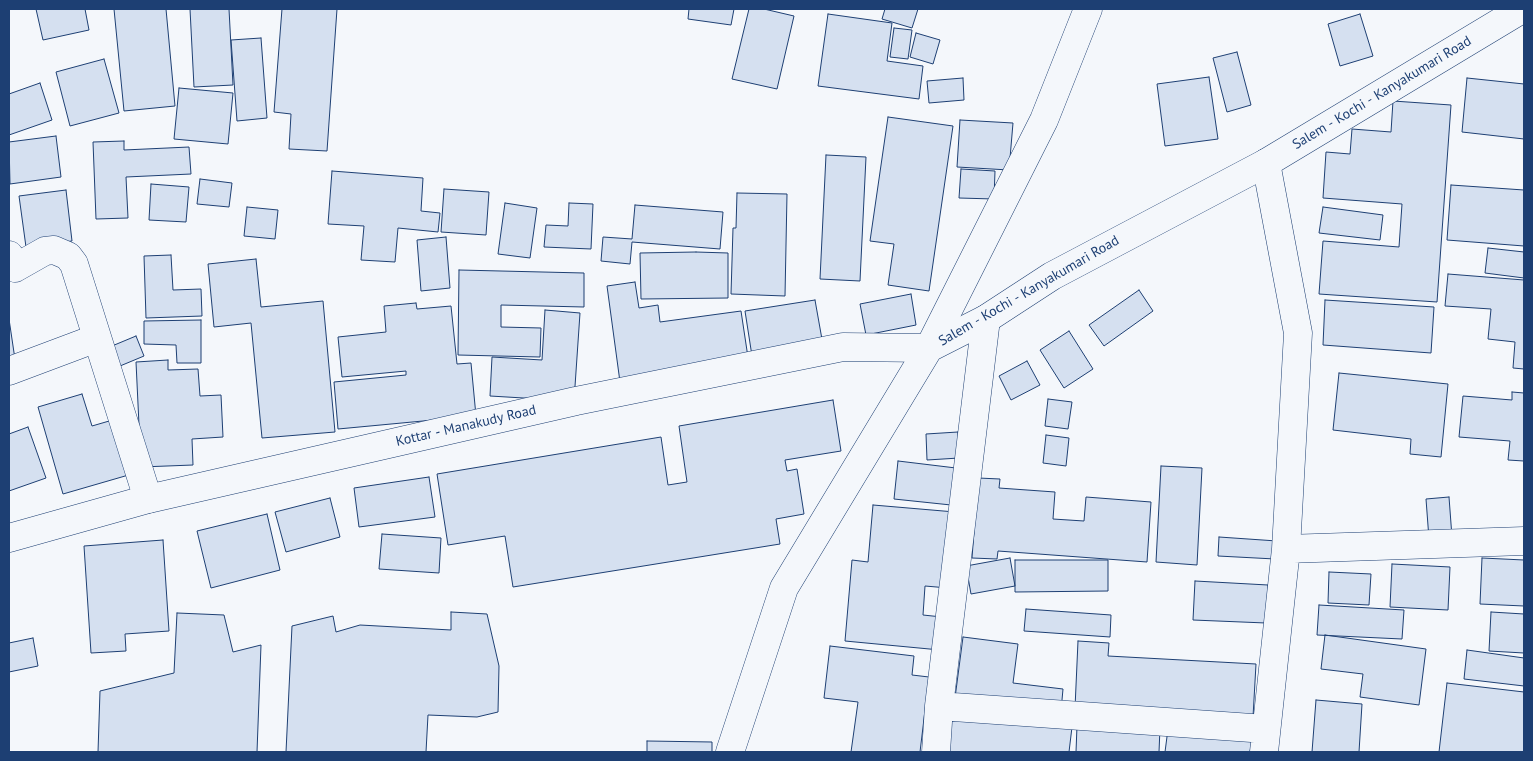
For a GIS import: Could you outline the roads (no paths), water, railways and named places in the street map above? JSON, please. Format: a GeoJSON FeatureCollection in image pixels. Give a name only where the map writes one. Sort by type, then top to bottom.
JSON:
{"type":"FeatureCollection","features":[{"type":"Feature","properties":{"kind":"main road"},"geometry":{"type":"LineString","coordinates":[[929,348],[1044,120],[1088,9]]}},
{"type":"Feature","properties":{"kind":"main road","name":"Salem - Kochi - Kanyakumari Road"},"geometry":{"type":"LineString","coordinates":[[730,752],[784,588],[929,348],[986,319],[1052,276],[1266,163],[1522,9]]}},
{"type":"Feature","properties":{"kind":"main road"},"geometry":{"type":"LineString","coordinates":[[939,706],[1265,740],[1286,549],[1298,333],[1266,163]]}},
{"type":"Feature","properties":{"kind":"main road"},"geometry":{"type":"LineString","coordinates":[[11,264],[45,251],[54,250],[68,256],[74,264],[148,499]]}},
{"type":"Feature","properties":{"kind":"main road"},"geometry":{"type":"LineString","coordinates":[[936,752],[939,706],[986,319]]}},
{"type":"Feature","properties":{"kind":"main road"},"geometry":{"type":"LineString","coordinates":[[9,371],[97,338]]}},
{"type":"Feature","properties":{"kind":"main road","name":"Kottar - Manakudy Road"},"geometry":{"type":"LineString","coordinates":[[9,538],[148,499],[576,401],[843,347],[929,348]]}},
{"type":"Feature","properties":{"kind":"main road"},"geometry":{"type":"LineString","coordinates":[[1286,549],[1524,540]]}}]}
